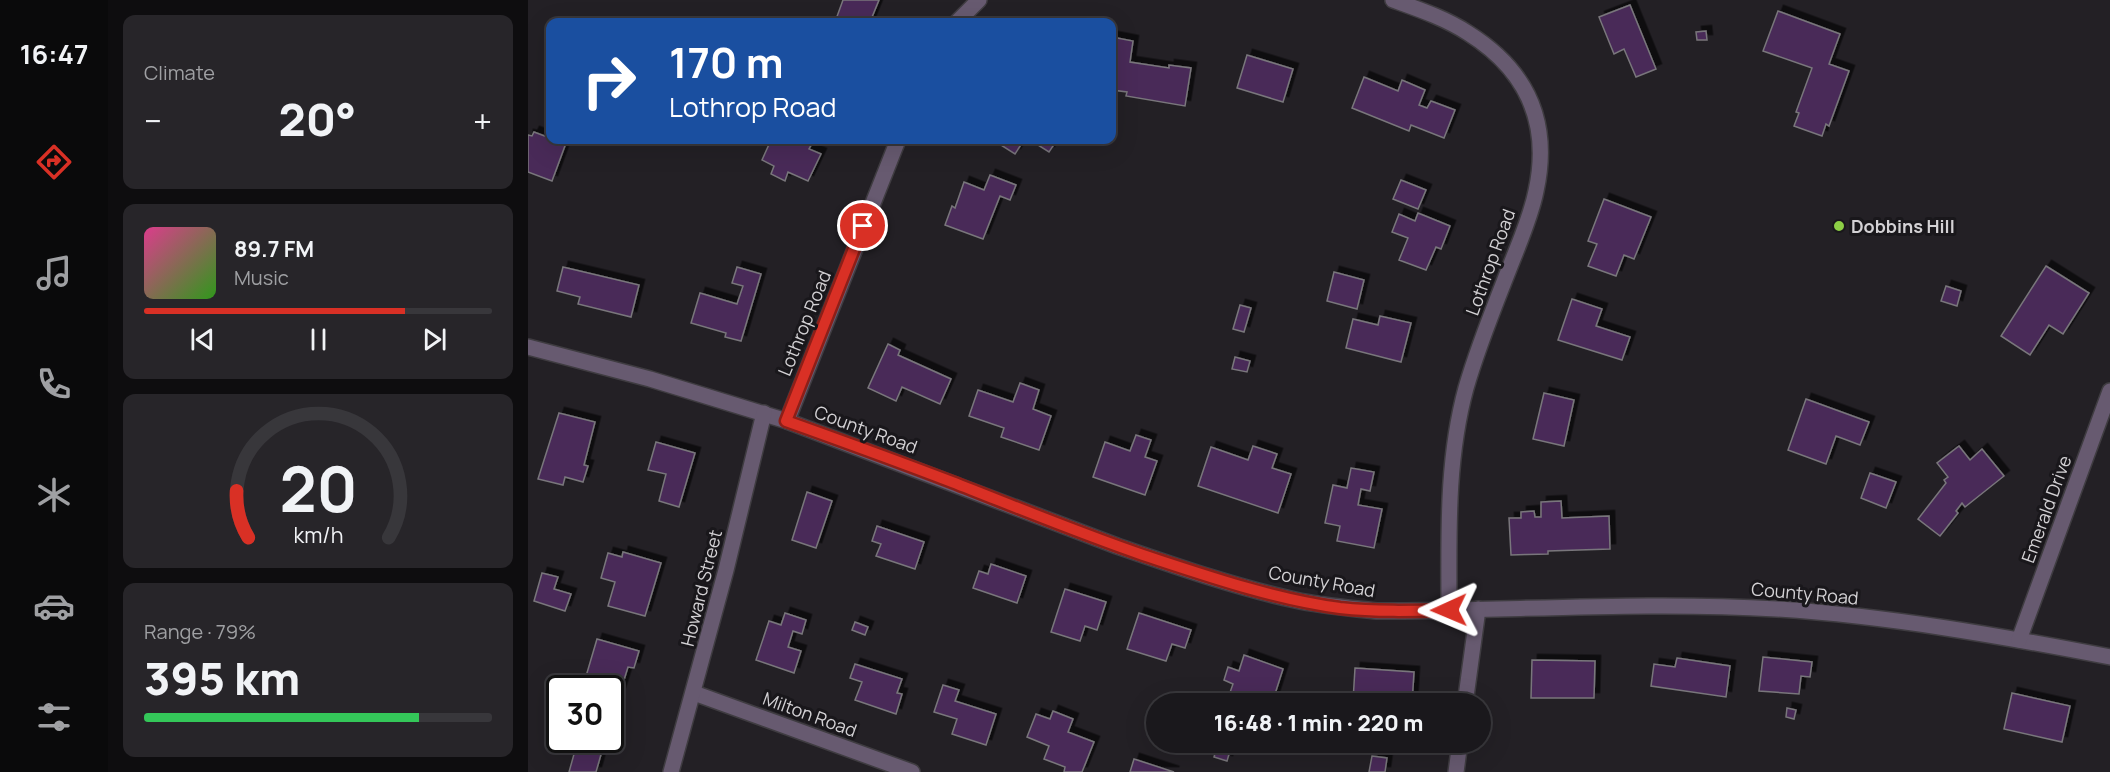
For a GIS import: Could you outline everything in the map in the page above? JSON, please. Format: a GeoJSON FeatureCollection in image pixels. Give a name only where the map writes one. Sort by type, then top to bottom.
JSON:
{"type":"FeatureCollection","features":[{"type":"Feature","properties":{"kind":"street"},"geometry":{"type":"LineString","coordinates":[[961,18],[979,0]]}},
{"type":"Feature","properties":{"kind":"street","name":"Lothrop Road"},"geometry":{"type":"LineString","coordinates":[[1393,0],[1433,15],[1467,32],[1494,52],[1514,72],[1539,124],[1542,157],[1536,193],[1524,231],[1478,350],[1456,431],[1449,528],[1449,610]]}},
{"type":"Feature","properties":{"kind":"street","name":"Lothrop Road"},"geometry":{"type":"LineString","coordinates":[[786,421],[896,144]]}},
{"type":"Feature","properties":{"kind":"street","name":"County Road"},"geometry":{"type":"LineString","coordinates":[[528,347],[650,379],[764,413],[942,478],[1056,524],[1172,564],[1295,600],[1341,608],[1377,611],[1684,606],[1780,609],[1869,618],[2019,640],[2110,657]]}},
{"type":"Feature","properties":{"kind":"street","name":"Emerald Drive"},"geometry":{"type":"LineString","coordinates":[[2019,640],[2110,391]]}},
{"type":"Feature","properties":{"kind":"street","name":"Howard Street"},"geometry":{"type":"LineString","coordinates":[[671,772],[736,531],[764,413]]}},
{"type":"Feature","properties":{"kind":"street"},"geometry":{"type":"LineString","coordinates":[[1467,693],[1478,609]]}},
{"type":"Feature","properties":{"kind":"street","name":"Milton Road"},"geometry":{"type":"LineString","coordinates":[[694,693],[912,772]]}},
{"type":"Feature","properties":{"kind":"street"},"geometry":{"type":"LineString","coordinates":[[1456,772],[1459,753]]}},
{"type":"Feature","properties":{"kind":"building"},"geometry":{"type":"Polygon","coordinates":[[[843,0],[879,0],[872,18],[836,18],[843,0]]]}},
{"type":"Feature","properties":{"kind":"building"},"geometry":{"type":"Polygon","coordinates":[[[1630,5],[1656,69],[1636,77],[1624,49],[1614,54],[1599,17],[1630,5]]]}},
{"type":"Feature","properties":{"kind":"building"},"geometry":{"type":"Polygon","coordinates":[[[1778,11],[1840,34],[1829,64],[1849,71],[1829,126],[1826,124],[1822,136],[1794,126],[1799,113],[1796,112],[1812,68],[1763,51],[1778,11]]]}},
{"type":"Feature","properties":{"kind":"building"},"geometry":{"type":"Polygon","coordinates":[[[1706,31],[1707,40],[1697,40],[1696,32],[1706,31]]]}},
{"type":"Feature","properties":{"kind":"building"},"geometry":{"type":"Polygon","coordinates":[[[1116,38],[1133,41],[1130,62],[1169,68],[1169,65],[1191,68],[1185,106],[1126,96],[1127,92],[1116,91],[1116,38]]]}},
{"type":"Feature","properties":{"kind":"building"},"geometry":{"type":"Polygon","coordinates":[[[1247,55],[1293,69],[1283,102],[1237,88],[1247,55]]]}},
{"type":"Feature","properties":{"kind":"building"},"geometry":{"type":"Polygon","coordinates":[[[1364,77],[1398,91],[1402,80],[1425,90],[1419,105],[1427,108],[1431,101],[1455,110],[1444,138],[1411,125],[1409,131],[1352,108],[1364,77]]]}},
{"type":"Feature","properties":{"kind":"building"},"geometry":{"type":"Polygon","coordinates":[[[534,132],[546,136],[546,144],[566,144],[552,181],[528,172],[528,135],[532,136],[534,132]]]}},
{"type":"Feature","properties":{"kind":"building"},"geometry":{"type":"Polygon","coordinates":[[[769,144],[812,144],[809,149],[821,154],[808,181],[788,172],[785,181],[771,174],[774,166],[762,160],[769,144]]]}},
{"type":"Feature","properties":{"kind":"building"},"geometry":{"type":"Polygon","coordinates":[[[999,144],[1021,144],[1015,154],[999,144]]]}},
{"type":"Feature","properties":{"kind":"building"},"geometry":{"type":"Polygon","coordinates":[[[1036,144],[1054,144],[1049,152],[1036,144]]]}},
{"type":"Feature","properties":{"kind":"building"},"geometry":{"type":"Polygon","coordinates":[[[990,175],[1016,185],[1010,200],[1000,196],[983,239],[945,225],[952,206],[955,208],[964,182],[984,190],[990,175]]]}},
{"type":"Feature","properties":{"kind":"building"},"geometry":{"type":"Polygon","coordinates":[[[1401,180],[1426,190],[1418,209],[1393,199],[1401,180]]]}},
{"type":"Feature","properties":{"kind":"building"},"geometry":{"type":"Polygon","coordinates":[[[1604,199],[1651,217],[1634,259],[1624,255],[1616,276],[1588,266],[1597,244],[1588,241],[1604,199]]]}},
{"type":"Feature","properties":{"kind":"building"},"geometry":{"type":"Polygon","coordinates":[[[1418,213],[1450,226],[1441,249],[1436,247],[1426,270],[1399,260],[1408,238],[1392,232],[1399,214],[1415,221],[1418,213]]]}},
{"type":"Feature","properties":{"kind":"building"},"geometry":{"type":"Polygon","coordinates":[[[2046,266],[2089,293],[2063,334],[2049,325],[2030,355],[2001,336],[2046,266]]]}},
{"type":"Feature","properties":{"kind":"building"},"geometry":{"type":"Polygon","coordinates":[[[563,267],[639,285],[631,317],[578,304],[580,297],[557,291],[563,267]]]}},
{"type":"Feature","properties":{"kind":"building"},"geometry":{"type":"Polygon","coordinates":[[[737,267],[761,274],[741,341],[725,337],[726,333],[691,323],[700,293],[737,304],[743,286],[732,283],[737,267]]]}},
{"type":"Feature","properties":{"kind":"building"},"geometry":{"type":"Polygon","coordinates":[[[1334,272],[1364,280],[1357,309],[1327,301],[1334,272]]]}},
{"type":"Feature","properties":{"kind":"building"},"geometry":{"type":"Polygon","coordinates":[[[1946,286],[1961,291],[1957,306],[1941,301],[1946,286]]]}},
{"type":"Feature","properties":{"kind":"building"},"geometry":{"type":"Polygon","coordinates":[[[1572,299],[1602,309],[1596,326],[1630,337],[1622,360],[1558,340],[1572,299]]]}},
{"type":"Feature","properties":{"kind":"building"},"geometry":{"type":"Polygon","coordinates":[[[1240,305],[1251,308],[1244,332],[1233,329],[1240,305]]]}},
{"type":"Feature","properties":{"kind":"building"},"geometry":{"type":"Polygon","coordinates":[[[1380,316],[1411,323],[1401,362],[1346,348],[1353,319],[1378,325],[1380,316]]]}},
{"type":"Feature","properties":{"kind":"building"},"geometry":{"type":"Polygon","coordinates":[[[888,344],[900,350],[898,355],[951,379],[940,404],[902,387],[896,401],[868,388],[888,344]]]}},
{"type":"Feature","properties":{"kind":"building"},"geometry":{"type":"Polygon","coordinates":[[[1235,357],[1250,361],[1247,372],[1232,369],[1235,357]]]}},
{"type":"Feature","properties":{"kind":"building"},"geometry":{"type":"Polygon","coordinates":[[[1020,383],[1039,390],[1033,409],[1051,416],[1039,450],[1001,437],[1004,428],[969,416],[978,390],[1013,402],[1020,383]]]}},
{"type":"Feature","properties":{"kind":"building"},"geometry":{"type":"Polygon","coordinates":[[[1544,393],[1574,400],[1564,446],[1533,439],[1544,393]]]}},
{"type":"Feature","properties":{"kind":"building"},"geometry":{"type":"Polygon","coordinates":[[[1806,399],[1869,422],[1860,445],[1836,436],[1826,464],[1788,450],[1806,399]]]}},
{"type":"Feature","properties":{"kind":"building"},"geometry":{"type":"Polygon","coordinates":[[[559,413],[595,422],[584,465],[588,466],[583,482],[565,477],[563,485],[538,479],[559,413]]]}},
{"type":"Feature","properties":{"kind":"building"},"geometry":{"type":"Polygon","coordinates":[[[1136,435],[1151,440],[1145,457],[1157,461],[1145,495],[1093,477],[1105,442],[1130,451],[1136,435]]]}},
{"type":"Feature","properties":{"kind":"building"},"geometry":{"type":"Polygon","coordinates":[[[656,442],[695,453],[679,507],[659,501],[666,474],[648,470],[656,442]]]}},
{"type":"Feature","properties":{"kind":"building"},"geometry":{"type":"Polygon","coordinates":[[[1253,446],[1277,454],[1272,468],[1291,474],[1278,513],[1198,486],[1211,447],[1248,460],[1253,446]]]}},
{"type":"Feature","properties":{"kind":"building"},"geometry":{"type":"Polygon","coordinates":[[[1959,446],[1970,460],[1982,449],[2004,476],[1965,507],[1962,503],[1956,511],[1958,513],[1940,536],[1918,519],[1946,483],[1944,480],[1948,477],[1937,463],[1959,446]]]}},
{"type":"Feature","properties":{"kind":"building"},"geometry":{"type":"Polygon","coordinates":[[[1351,468],[1374,472],[1370,491],[1361,489],[1358,505],[1382,509],[1374,548],[1337,541],[1340,526],[1325,523],[1333,485],[1347,488],[1351,468]]]}},
{"type":"Feature","properties":{"kind":"building"},"geometry":{"type":"Polygon","coordinates":[[[1870,473],[1896,482],[1886,508],[1861,498],[1870,473]]]}},
{"type":"Feature","properties":{"kind":"building"},"geometry":{"type":"Polygon","coordinates":[[[807,492],[832,501],[816,548],[792,540],[807,492]]]}},
{"type":"Feature","properties":{"kind":"building"},"geometry":{"type":"Polygon","coordinates":[[[1561,501],[1562,518],[1609,516],[1610,549],[1511,555],[1509,518],[1521,518],[1521,512],[1534,511],[1535,517],[1541,517],[1541,502],[1561,501]]]}},
{"type":"Feature","properties":{"kind":"building"},"geometry":{"type":"Polygon","coordinates":[[[877,526],[924,542],[915,569],[876,556],[881,544],[872,541],[877,526]]]}},
{"type":"Feature","properties":{"kind":"building"},"geometry":{"type":"Polygon","coordinates":[[[623,552],[661,563],[645,616],[608,606],[615,582],[601,578],[608,553],[622,557],[623,552]]]}},
{"type":"Feature","properties":{"kind":"building"},"geometry":{"type":"Polygon","coordinates":[[[991,564],[1026,576],[1017,603],[973,588],[979,571],[988,574],[991,564]]]}},
{"type":"Feature","properties":{"kind":"building"},"geometry":{"type":"Polygon","coordinates":[[[542,573],[558,577],[554,589],[571,594],[565,611],[534,601],[542,573]]]}},
{"type":"Feature","properties":{"kind":"building"},"geometry":{"type":"Polygon","coordinates":[[[1065,589],[1106,602],[1097,630],[1085,626],[1080,641],[1051,632],[1065,589]]]}},
{"type":"Feature","properties":{"kind":"building"},"geometry":{"type":"Polygon","coordinates":[[[785,613],[806,620],[802,634],[793,631],[788,647],[801,651],[794,673],[756,660],[769,621],[781,625],[785,613]]]}},
{"type":"Feature","properties":{"kind":"building"},"geometry":{"type":"Polygon","coordinates":[[[1139,613],[1191,630],[1185,648],[1172,644],[1166,661],[1127,649],[1139,613]]]}},
{"type":"Feature","properties":{"kind":"building"},"geometry":{"type":"Polygon","coordinates":[[[855,622],[868,627],[865,635],[852,630],[855,622]]]}},
{"type":"Feature","properties":{"kind":"building"},"geometry":{"type":"Polygon","coordinates":[[[597,639],[639,651],[634,668],[628,667],[624,680],[624,675],[586,675],[597,639]]]}},
{"type":"Feature","properties":{"kind":"building"},"geometry":{"type":"Polygon","coordinates":[[[1244,655],[1283,669],[1275,693],[1230,693],[1233,684],[1224,680],[1228,667],[1239,671],[1244,655]]]}},
{"type":"Feature","properties":{"kind":"building"},"geometry":{"type":"Polygon","coordinates":[[[1763,657],[1812,662],[1810,677],[1801,676],[1799,694],[1759,691],[1763,657]]]}},
{"type":"Feature","properties":{"kind":"building"},"geometry":{"type":"Polygon","coordinates":[[[1677,658],[1730,666],[1726,697],[1651,686],[1654,664],[1675,667],[1677,658]]]}},
{"type":"Feature","properties":{"kind":"building"},"geometry":{"type":"Polygon","coordinates":[[[1532,660],[1595,661],[1594,698],[1531,698],[1532,660]]]}},
{"type":"Feature","properties":{"kind":"building"},"geometry":{"type":"Polygon","coordinates":[[[855,664],[902,679],[897,693],[902,694],[896,714],[855,700],[862,682],[850,678],[855,664]]]}},
{"type":"Feature","properties":{"kind":"building"},"geometry":{"type":"Polygon","coordinates":[[[1355,668],[1414,672],[1413,693],[1353,693],[1355,668]]]}},
{"type":"Feature","properties":{"kind":"building"},"geometry":{"type":"Polygon","coordinates":[[[943,685],[959,690],[955,701],[996,714],[986,745],[952,734],[957,719],[934,712],[943,685]]]}},
{"type":"Feature","properties":{"kind":"building"},"geometry":{"type":"Polygon","coordinates":[[[2012,693],[2070,706],[2062,742],[2004,729],[2012,693]]]}},
{"type":"Feature","properties":{"kind":"building"},"geometry":{"type":"Polygon","coordinates":[[[1787,708],[1796,710],[1794,719],[1786,717],[1787,708]]]}},
{"type":"Feature","properties":{"kind":"building"},"geometry":{"type":"Polygon","coordinates":[[[1053,711],[1073,719],[1068,732],[1094,742],[1082,772],[1064,772],[1065,767],[1044,759],[1049,746],[1027,737],[1036,714],[1050,719],[1053,711]]]}},
{"type":"Feature","properties":{"kind":"building"},"geometry":{"type":"Polygon","coordinates":[[[574,753],[601,753],[596,772],[569,772],[574,753]]]}},
{"type":"Feature","properties":{"kind":"building"},"geometry":{"type":"Polygon","coordinates":[[[1215,753],[1229,753],[1227,761],[1214,757],[1215,753]]]}},
{"type":"Feature","properties":{"kind":"building"},"geometry":{"type":"Polygon","coordinates":[[[1372,756],[1387,758],[1385,772],[1369,772],[1372,756]]]}},
{"type":"Feature","properties":{"kind":"building"},"geometry":{"type":"Polygon","coordinates":[[[1134,759],[1174,772],[1130,772],[1134,759]]]}},
{"type":"Feature","properties":{"kind":"place","name":"Dobbins Hill"},"geometry":{"type":"Point","coordinates":[1839,226]}},
{"type":"Feature","properties":{"kind":"route"},"geometry":{"type":"LineString","coordinates":[[863,226],[786,421],[993,498],[1056,524],[1172,564],[1258,590],[1295,600],[1341,608],[1377,611],[1449,610]]}}]}
